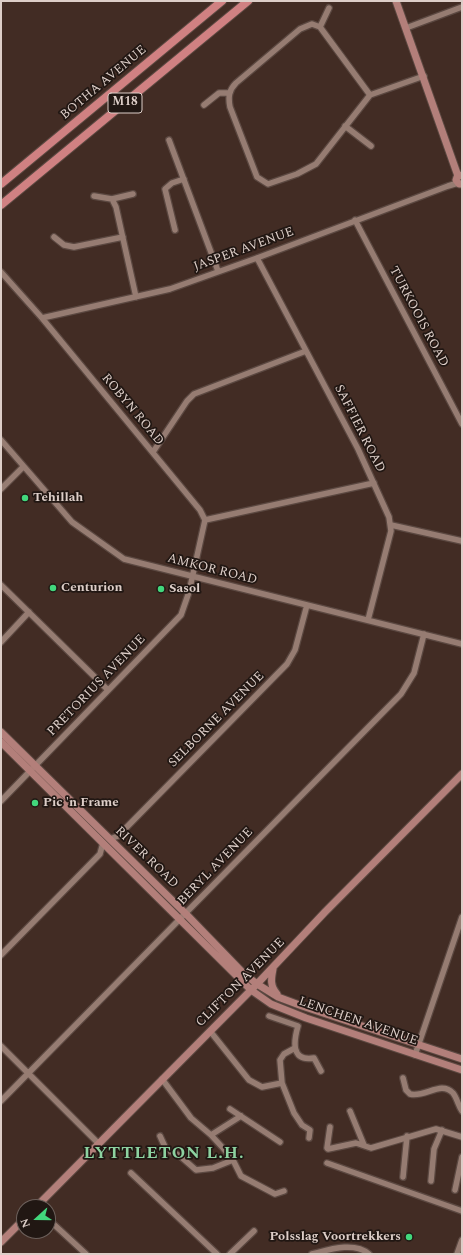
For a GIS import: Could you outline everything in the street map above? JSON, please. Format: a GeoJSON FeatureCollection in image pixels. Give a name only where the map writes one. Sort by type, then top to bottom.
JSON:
{"type":"FeatureCollection","features":[{"type":"Feature","properties":{"kind":"main road","name":"BOTHA AVENUE"},"geometry":{"type":"LineString","coordinates":[[1,184],[222,1]]}},
{"type":"Feature","properties":{"kind":"main road","name":"M18"},"geometry":{"type":"LineString","coordinates":[[1,205],[248,1]]}},
{"type":"Feature","properties":{"kind":"main road"},"geometry":{"type":"LineString","coordinates":[[396,1],[424,76],[460,181]]}},
{"type":"Feature","properties":{"kind":"main road","name":"RIVER ROAD"},"geometry":{"type":"LineString","coordinates":[[1,732],[33,768],[106,841],[185,913],[243,973],[257,984]]}},
{"type":"Feature","properties":{"kind":"main road","name":"RIVER ROAD"},"geometry":{"type":"LineString","coordinates":[[1,742],[33,768]]}},
{"type":"Feature","properties":{"kind":"main road","name":"CLIFTON AVENUE"},"geometry":{"type":"LineString","coordinates":[[44,1199],[273,968],[325,912],[462,774]]}},
{"type":"Feature","properties":{"kind":"main road","name":"RIVER ROAD"},"geometry":{"type":"LineString","coordinates":[[114,848],[180,920],[251,990]]}},
{"type":"Feature","properties":{"kind":"main road"},"geometry":{"type":"LineString","coordinates":[[273,968],[271,979],[272,987],[278,996]]}},
{"type":"Feature","properties":{"kind":"main road","name":"LENCHEN AVENUE"},"geometry":{"type":"LineString","coordinates":[[257,984],[278,996],[418,1046],[462,1059]]}},
{"type":"Feature","properties":{"kind":"main road","name":"LENCHEN AVENUE"},"geometry":{"type":"LineString","coordinates":[[251,990],[271,1004],[297,1015],[462,1070]]}},
{"type":"Feature","properties":{"kind":"main road"},"geometry":{"type":"LineString","coordinates":[[1,1242],[16,1227]]}},
{"type":"Feature","properties":{"kind":"street"},"geometry":{"type":"LineString","coordinates":[[406,28],[462,7]]}},
{"type":"Feature","properties":{"kind":"street"},"geometry":{"type":"LineString","coordinates":[[320,26],[329,8]]}},
{"type":"Feature","properties":{"kind":"street"},"geometry":{"type":"LineString","coordinates":[[370,95],[320,26],[312,24],[300,29],[236,83],[229,93],[230,107],[254,170],[260,181],[268,184],[312,167],[370,95],[424,76]]}},
{"type":"Feature","properties":{"kind":"street"},"geometry":{"type":"LineString","coordinates":[[204,106],[219,94],[229,93]]}},
{"type":"Feature","properties":{"kind":"street"},"geometry":{"type":"LineString","coordinates":[[346,126],[371,146]]}},
{"type":"Feature","properties":{"kind":"street"},"geometry":{"type":"LineString","coordinates":[[169,140],[218,271]]}},
{"type":"Feature","properties":{"kind":"street"},"geometry":{"type":"LineString","coordinates":[[176,230],[166,188],[172,183],[184,179]]}},
{"type":"Feature","properties":{"kind":"street","name":"JASPER AVENUE"},"geometry":{"type":"LineString","coordinates":[[42,318],[170,289],[257,258],[460,181]]}},
{"type":"Feature","properties":{"kind":"street"},"geometry":{"type":"LineString","coordinates":[[94,196],[112,200],[133,194]]}},
{"type":"Feature","properties":{"kind":"street"},"geometry":{"type":"LineString","coordinates":[[112,200],[117,210],[136,297]]}},
{"type":"Feature","properties":{"kind":"street","name":"TURKOOIS ROAD"},"geometry":{"type":"LineString","coordinates":[[355,220],[462,424]]}},
{"type":"Feature","properties":{"kind":"street"},"geometry":{"type":"LineString","coordinates":[[54,237],[64,245],[74,247],[122,237]]}},
{"type":"Feature","properties":{"kind":"street","name":"SAFFIER ROAD"},"geometry":{"type":"LineString","coordinates":[[257,258],[374,483],[391,525]]}},
{"type":"Feature","properties":{"kind":"street","name":"ROBYN ROAD"},"geometry":{"type":"LineString","coordinates":[[1,272],[42,318],[153,452],[200,510],[205,520]]}},
{"type":"Feature","properties":{"kind":"street"},"geometry":{"type":"LineString","coordinates":[[153,452],[187,401],[194,394],[306,350]]}},
{"type":"Feature","properties":{"kind":"street","name":"AMKOR ROAD"},"geometry":{"type":"LineString","coordinates":[[1,440],[72,522],[124,559],[462,644]]}},
{"type":"Feature","properties":{"kind":"street"},"geometry":{"type":"LineString","coordinates":[[1,489],[24,467]]}},
{"type":"Feature","properties":{"kind":"street"},"geometry":{"type":"LineString","coordinates":[[192,577],[205,520],[374,483]]}},
{"type":"Feature","properties":{"kind":"street"},"geometry":{"type":"LineString","coordinates":[[368,620],[391,525],[462,541]]}},
{"type":"Feature","properties":{"kind":"street","name":"PRETORIUS AVENUE"},"geometry":{"type":"LineString","coordinates":[[1,801],[181,615],[192,577]]}},
{"type":"Feature","properties":{"kind":"street"},"geometry":{"type":"LineString","coordinates":[[1,585],[108,690]]}},
{"type":"Feature","properties":{"kind":"street","name":"SELBORNE AVENUE"},"geometry":{"type":"LineString","coordinates":[[106,841],[118,836],[287,664],[295,650],[307,606]]}},
{"type":"Feature","properties":{"kind":"street"},"geometry":{"type":"LineString","coordinates":[[1,642],[29,612]]}},
{"type":"Feature","properties":{"kind":"street","name":"BERYL AVENUE"},"geometry":{"type":"LineString","coordinates":[[1,1101],[401,694],[414,673],[424,634]]}},
{"type":"Feature","properties":{"kind":"street"},"geometry":{"type":"LineString","coordinates":[[100,854],[114,848],[118,836]]}},
{"type":"Feature","properties":{"kind":"street"},"geometry":{"type":"LineString","coordinates":[[1,956],[100,854],[106,841]]}},
{"type":"Feature","properties":{"kind":"street"},"geometry":{"type":"LineString","coordinates":[[415,1055],[462,917]]}},
{"type":"Feature","properties":{"kind":"street"},"geometry":{"type":"LineString","coordinates":[[269,1016],[298,1026],[294,1044],[296,1052],[304,1058],[314,1058],[321,1071]]}},
{"type":"Feature","properties":{"kind":"street"},"geometry":{"type":"LineString","coordinates":[[210,1031],[249,1080],[262,1087],[282,1083]]}},
{"type":"Feature","properties":{"kind":"street"},"geometry":{"type":"LineString","coordinates":[[1,1046],[99,1144]]}},
{"type":"Feature","properties":{"kind":"street"},"geometry":{"type":"LineString","coordinates":[[295,1048],[284,1054],[280,1060],[282,1083],[294,1113],[302,1125],[310,1130],[309,1138]]}},
{"type":"Feature","properties":{"kind":"street"},"geometry":{"type":"LineString","coordinates":[[403,1078],[406,1090],[410,1094],[421,1094],[439,1088],[448,1089],[454,1095],[462,1111]]}},
{"type":"Feature","properties":{"kind":"street"},"geometry":{"type":"LineString","coordinates":[[162,1079],[191,1118],[211,1135],[233,1160],[243,1178],[276,1194],[284,1191]]}},
{"type":"Feature","properties":{"kind":"street"},"geometry":{"type":"LineString","coordinates":[[230,1109],[280,1142]]}},
{"type":"Feature","properties":{"kind":"street"},"geometry":{"type":"LineString","coordinates":[[350,1111],[364,1145]]}},
{"type":"Feature","properties":{"kind":"street"},"geometry":{"type":"LineString","coordinates":[[211,1135],[241,1116]]}},
{"type":"Feature","properties":{"kind":"street"},"geometry":{"type":"LineString","coordinates":[[330,1127],[328,1149],[356,1143],[371,1148],[431,1130],[442,1130],[462,1137]]}},
{"type":"Feature","properties":{"kind":"street"},"geometry":{"type":"LineString","coordinates":[[431,1181],[434,1149],[442,1130]]}},
{"type":"Feature","properties":{"kind":"street"},"geometry":{"type":"LineString","coordinates":[[160,1136],[166,1149],[180,1156],[196,1170],[213,1168],[233,1160]]}},
{"type":"Feature","properties":{"kind":"street"},"geometry":{"type":"LineString","coordinates":[[403,1177],[407,1136]]}},
{"type":"Feature","properties":{"kind":"street"},"geometry":{"type":"LineString","coordinates":[[455,1190],[462,1157]]}},
{"type":"Feature","properties":{"kind":"street"},"geometry":{"type":"LineString","coordinates":[[327,1163],[462,1211]]}},
{"type":"Feature","properties":{"kind":"street"},"geometry":{"type":"LineString","coordinates":[[131,1174],[216,1254]]}},
{"type":"Feature","properties":{"kind":"street"},"geometry":{"type":"LineString","coordinates":[[56,1226],[86,1254]]}},
{"type":"Feature","properties":{"kind":"street"},"geometry":{"type":"LineString","coordinates":[[230,1254],[254,1231]]}},
{"type":"Feature","properties":{"kind":"street"},"geometry":{"type":"LineString","coordinates":[[457,1254],[462,1243]]}},
{"type":"Feature","properties":{"kind":"street"},"geometry":{"type":"LineString","coordinates":[[312,1254],[328,1252],[340,1248],[351,1248],[365,1251],[369,1254]]}},
{"type":"Feature","properties":{"kind":"place","name":"Tehillah"},"geometry":{"type":"Point","coordinates":[25,498]}},
{"type":"Feature","properties":{"kind":"place","name":"Centurion"},"geometry":{"type":"Point","coordinates":[53,588]}},
{"type":"Feature","properties":{"kind":"place","name":"Sasol"},"geometry":{"type":"Point","coordinates":[161,589]}},
{"type":"Feature","properties":{"kind":"place","name":"Pic 'n Frame"},"geometry":{"type":"Point","coordinates":[35,803]}},
{"type":"Feature","properties":{"kind":"place","name":"Polsslag Voortrekkers"},"geometry":{"type":"Point","coordinates":[409,1237]}},
{"type":"Feature","properties":{"kind":"district","name":"LYTTLETON L.H."},"geometry":{"type":"Point","coordinates":[164,1155]}}]}
